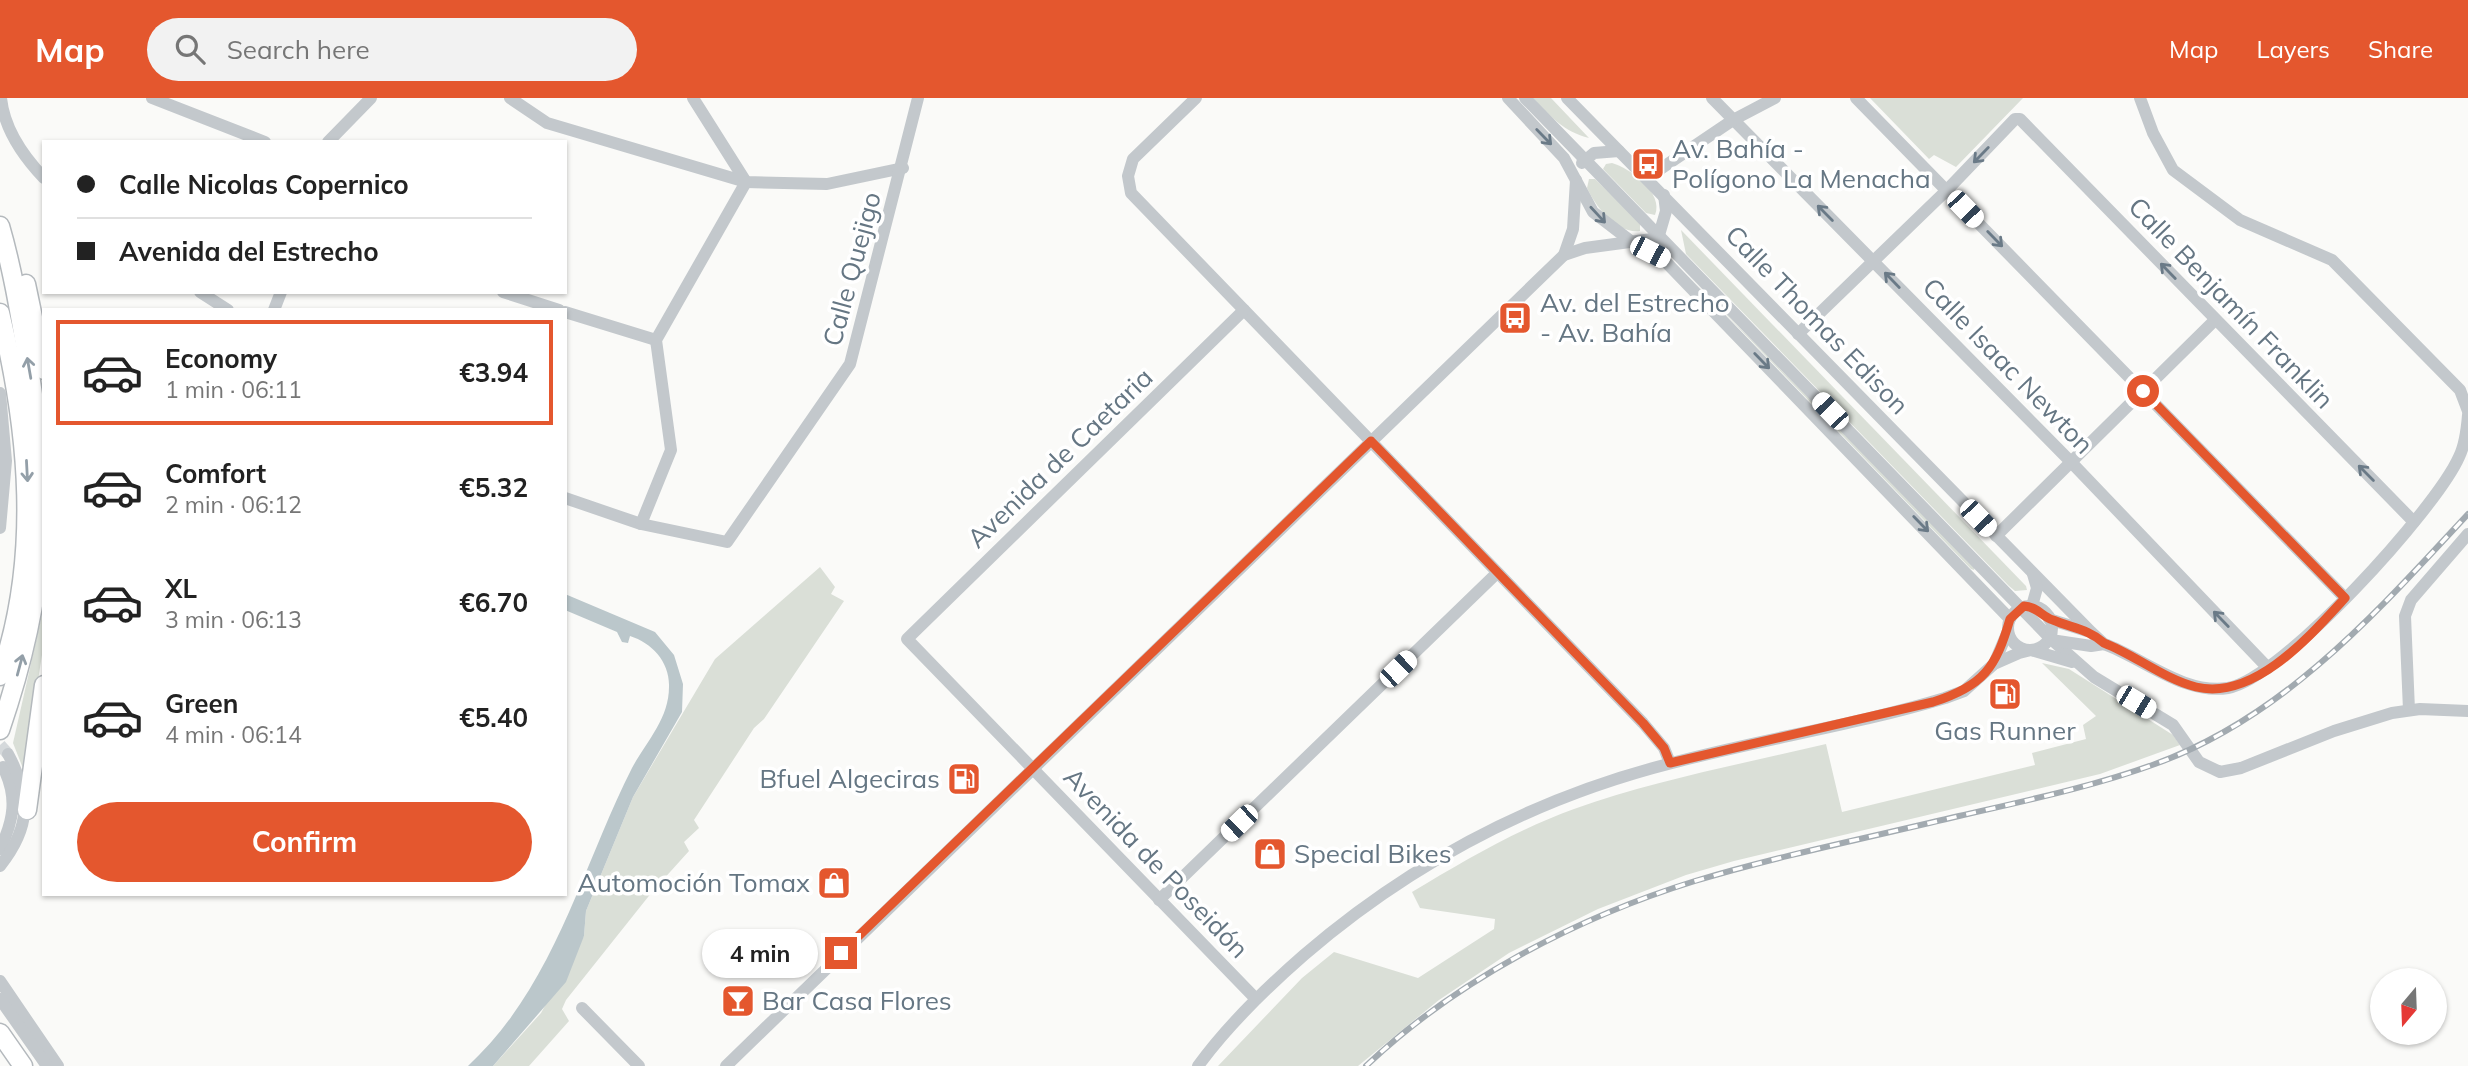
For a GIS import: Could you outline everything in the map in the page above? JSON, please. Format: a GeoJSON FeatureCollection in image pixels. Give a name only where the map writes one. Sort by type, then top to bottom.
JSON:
{"type":"FeatureCollection","features":[{"type":"Feature","properties":{"kind":"highway"},"geometry":{"type":"LineString","coordinates":[[0,226],[10,261],[40,428],[42,477]]}},
{"type":"Feature","properties":{"kind":"highway"},"geometry":{"type":"LineString","coordinates":[[10,261],[24,277],[42,361]]}},
{"type":"Feature","properties":{"kind":"highway"},"geometry":{"type":"LineString","coordinates":[[0,313],[27,465],[24,575],[0,676]]}},
{"type":"Feature","properties":{"kind":"highway"},"geometry":{"type":"LineString","coordinates":[[0,730],[30,629],[42,541]]}},
{"type":"Feature","properties":{"kind":"highway"},"geometry":{"type":"LineString","coordinates":[[0,640],[12,588],[24,575]]}},
{"type":"Feature","properties":{"kind":"highway"},"geometry":{"type":"LineString","coordinates":[[27,810],[42,700]]}},
{"type":"Feature","properties":{"kind":"highway"},"geometry":{"type":"LineString","coordinates":[[0,1033],[23,1066]]}},
{"type":"Feature","properties":{"kind":"street"},"geometry":{"type":"LineString","coordinates":[[1,98],[11,132],[28,161],[42,176]]}},
{"type":"Feature","properties":{"kind":"street"},"geometry":{"type":"LineString","coordinates":[[152,98],[260,140]]}},
{"type":"Feature","properties":{"kind":"street"},"geometry":{"type":"LineString","coordinates":[[330,140],[371,98]]}},
{"type":"Feature","properties":{"kind":"street"},"geometry":{"type":"LineString","coordinates":[[510,98],[547,123],[746,182],[827,184],[903,168]]}},
{"type":"Feature","properties":{"kind":"street"},"geometry":{"type":"LineString","coordinates":[[693,98],[746,182]]}},
{"type":"Feature","properties":{"kind":"street","name":"Calle Quejigo"},"geometry":{"type":"LineString","coordinates":[[641,524],[727,541],[850,363],[903,168],[918,98]]}},
{"type":"Feature","properties":{"kind":"street"},"geometry":{"type":"LineString","coordinates":[[1196,98],[1133,159],[1128,184],[1131,193],[1643,723],[1664,748],[1670,763]]}},
{"type":"Feature","properties":{"kind":"street"},"geometry":{"type":"LineString","coordinates":[[1508,98],[1564,158],[1593,212],[1632,242],[1664,259],[2009,625],[2019,647],[2076,664]]}},
{"type":"Feature","properties":{"kind":"street"},"geometry":{"type":"LineString","coordinates":[[1525,98],[2026,607],[2051,639],[2076,664],[2173,725],[2199,762],[2220,772],[2241,768],[2334,730],[2409,710],[2468,711]]}},
{"type":"Feature","properties":{"kind":"street","name":"Calle Thomas Edison"},"geometry":{"type":"LineString","coordinates":[[1567,98],[2032,574],[2104,643]]}},
{"type":"Feature","properties":{"kind":"street","name":"Calle Isaac Newton"},"geometry":{"type":"LineString","coordinates":[[1712,98],[2071,462],[2268,668]]}},
{"type":"Feature","properties":{"kind":"street"},"geometry":{"type":"LineString","coordinates":[[1647,178],[1733,120],[1775,98]]}},
{"type":"Feature","properties":{"kind":"street"},"geometry":{"type":"LineString","coordinates":[[1856,98],[2345,598]]}},
{"type":"Feature","properties":{"kind":"street"},"geometry":{"type":"LineString","coordinates":[[1198,1066],[1256,999],[1370,902],[1469,840],[1593,787],[1670,763],[1933,702],[1964,691],[1994,664],[2051,639],[2091,646],[2104,643],[2196,687],[2225,688],[2239,685],[2268,668],[2314,631],[2414,522],[2459,457],[2468,413],[2460,390],[2452,381],[2332,260],[2239,220],[2173,170],[2153,133],[2140,98]]}},
{"type":"Feature","properties":{"kind":"street","name":"Calle Benjamín Franklin"},"geometry":{"type":"LineString","coordinates":[[1947,190],[2015,119],[2025,122],[2414,522]]}},
{"type":"Feature","properties":{"kind":"street"},"geometry":{"type":"LineString","coordinates":[[726,1066],[1564,255],[1573,229],[1577,179],[1584,159],[1594,153],[1619,151]]}},
{"type":"Feature","properties":{"kind":"street"},"geometry":{"type":"LineString","coordinates":[[567,499],[641,524],[671,450],[656,340],[746,182]]}},
{"type":"Feature","properties":{"kind":"street"},"geometry":{"type":"LineString","coordinates":[[1798,334],[1947,190]]}},
{"type":"Feature","properties":{"kind":"street"},"geometry":{"type":"LineString","coordinates":[[1659,235],[1666,211],[1664,195]]}},
{"type":"Feature","properties":{"kind":"street"},"geometry":{"type":"LineString","coordinates":[[1564,255],[1659,235]]}},
{"type":"Feature","properties":{"kind":"street"},"geometry":{"type":"LineString","coordinates":[[1596,247],[1644,250],[1664,259]]}},
{"type":"Feature","properties":{"kind":"street"},"geometry":{"type":"LineString","coordinates":[[203,294],[225,308]]}},
{"type":"Feature","properties":{"kind":"street"},"geometry":{"type":"LineString","coordinates":[[509,294],[553,308]]}},
{"type":"Feature","properties":{"kind":"street","name":"Avenida de Caetaria"},"geometry":{"type":"LineString","coordinates":[[907,639],[1244,310]]}},
{"type":"Feature","properties":{"kind":"street"},"geometry":{"type":"LineString","coordinates":[[567,313],[656,340]]}},
{"type":"Feature","properties":{"kind":"street"},"geometry":{"type":"LineString","coordinates":[[1996,536],[2215,320]]}},
{"type":"Feature","properties":{"kind":"street"},"geometry":{"type":"LineString","coordinates":[[0,393],[6,461],[1,524]]}},
{"type":"Feature","properties":{"kind":"street"},"geometry":{"type":"LineString","coordinates":[[2409,710],[2405,616],[2411,600],[2468,534]]}},
{"type":"Feature","properties":{"kind":"street"},"geometry":{"type":"LineString","coordinates":[[1159,900],[1497,573]]}},
{"type":"Feature","properties":{"kind":"street"},"geometry":{"type":"LineString","coordinates":[[1994,664],[2009,625],[2026,607],[2037,588],[2032,574]]}},
{"type":"Feature","properties":{"kind":"street"},"geometry":{"type":"LineString","coordinates":[[2026,607],[2049,619],[2091,632]]}},
{"type":"Feature","properties":{"kind":"street"},"geometry":{"type":"LineString","coordinates":[[2049,619],[2053,630],[2051,639]]}},
{"type":"Feature","properties":{"kind":"street","name":"Avenida de Poseidón"},"geometry":{"type":"LineString","coordinates":[[907,639],[1256,999]]}},
{"type":"Feature","properties":{"kind":"street"},"geometry":{"type":"LineString","coordinates":[[0,866],[18,840],[27,810],[22,786],[8,754]]}},
{"type":"Feature","properties":{"kind":"street"},"geometry":{"type":"LineString","coordinates":[[0,849],[11,826],[14,808],[10,781],[3,767]]}},
{"type":"Feature","properties":{"kind":"street"},"geometry":{"type":"LineString","coordinates":[[0,981],[58,1066]]}},
{"type":"Feature","properties":{"kind":"street"},"geometry":{"type":"LineString","coordinates":[[0,999],[47,1066]]}},
{"type":"Feature","properties":{"kind":"street"},"geometry":{"type":"LineString","coordinates":[[582,1008],[639,1066]]}},
{"type":"Feature","properties":{"kind":"shaded area"},"geometry":{"type":"Polygon","coordinates":[[[1533,98],[1551,98],[1589,138],[1565,127],[1533,98]]]}},
{"type":"Feature","properties":{"kind":"shaded area"},"geometry":{"type":"Polygon","coordinates":[[[1870,98],[2023,98],[1956,167],[1934,155],[1929,159],[1870,98]]]}},
{"type":"Feature","properties":{"kind":"shaded area"},"geometry":{"type":"Polygon","coordinates":[[[1612,163],[1628,170],[1650,190],[1655,198],[1655,215],[1646,213],[1603,169],[1606,164],[1612,163]]]}},
{"type":"Feature","properties":{"kind":"shaded area"},"geometry":{"type":"Polygon","coordinates":[[[1589,179],[1595,179],[1640,222],[1640,231],[1623,228],[1608,218],[1587,188],[1589,179]]]}},
{"type":"Feature","properties":{"kind":"shaded area"},"geometry":{"type":"Polygon","coordinates":[[[1681,230],[2027,590],[2015,591],[2009,586],[1686,254],[1681,230]]]}},
{"type":"Feature","properties":{"kind":"shaded area"},"geometry":{"type":"Polygon","coordinates":[[[1681,268],[1975,567],[1974,570],[1971,569],[1681,268]]]}},
{"type":"Feature","properties":{"kind":"shaded area"},"geometry":{"type":"Polygon","coordinates":[[[820,567],[835,587],[831,594],[844,601],[764,719],[754,728],[694,820],[699,828],[684,842],[689,851],[652,892],[566,1000],[562,1009],[569,1021],[529,1066],[493,1066],[541,1013],[584,936],[586,911],[633,797],[715,659],[820,567]]]}},
{"type":"Feature","properties":{"kind":"shaded area"},"geometry":{"type":"Polygon","coordinates":[[[567,595],[655,632],[674,655],[683,684],[682,712],[633,797],[586,911],[584,936],[566,982],[493,1066],[468,1066],[498,1034],[523,1000],[544,963],[632,768],[665,710],[669,678],[663,662],[646,643],[630,636],[628,643],[622,642],[617,632],[567,611],[567,595]]]}},
{"type":"Feature","properties":{"kind":"shaded area"},"geometry":{"type":"Polygon","coordinates":[[[42,615],[42,655],[24,771],[13,743],[42,615]]]}},
{"type":"Feature","properties":{"kind":"shaded area"},"geometry":{"type":"Polygon","coordinates":[[[2042,663],[2069,669],[2173,735],[2180,745],[2100,774],[1734,861],[1686,875],[1598,909],[1509,953],[1439,1000],[1358,1066],[1218,1066],[1302,978],[1334,952],[1418,978],[1494,929],[1495,919],[1420,908],[1412,892],[1511,836],[1574,809],[1667,781],[1826,744],[1842,812],[2035,765],[2032,753],[2086,739],[2083,725],[2096,716],[2042,663]]]}},
{"type":"Feature","properties":{"kind":"tunnel"},"geometry":{"type":"LineString","coordinates":[[0,745],[8,754]]}},
{"type":"Feature","properties":{"kind":"railway"},"geometry":{"type":"LineString","coordinates":[[1366,1066],[1438,1006],[1478,980],[1563,933],[1651,896],[1761,863],[2082,787],[2155,764],[2202,744],[2246,719],[2326,658],[2399,588],[2468,514]]}},
{"type":"Feature","properties":{"kind":"place","name":"Av. Bahía - Polígono La Menacha"},"geometry":{"type":"Point","coordinates":[1648,164]}},
{"type":"Feature","properties":{"kind":"place","name":"Av. del Estrecho - Av. Bahía"},"geometry":{"type":"Point","coordinates":[1515,318]}},
{"type":"Feature","properties":{"kind":"place","name":"Gas Runner"},"geometry":{"type":"Point","coordinates":[2005,694]}},
{"type":"Feature","properties":{"kind":"place","name":"Bfuel Algeciras"},"geometry":{"type":"Point","coordinates":[964,779]}},
{"type":"Feature","properties":{"kind":"place","name":"Special Bikes"},"geometry":{"type":"Point","coordinates":[1270,854]}},
{"type":"Feature","properties":{"kind":"place","name":"Automoción Tomax"},"geometry":{"type":"Point","coordinates":[834,883]}},
{"type":"Feature","properties":{"kind":"place","name":"Bar Casa Flores"},"geometry":{"type":"Point","coordinates":[738,1001]}},
{"type":"Feature","properties":{"kind":"route"},"geometry":{"type":"LineString","coordinates":[[841,953],[1371,441],[1643,723],[1664,748],[1670,763],[1933,702],[1964,691],[1994,664],[2013,613],[2024,606],[2037,608],[2049,619],[2091,632],[2104,643],[2196,687],[2225,688],[2252,680],[2314,631],[2345,598],[2143,391]]}}]}
